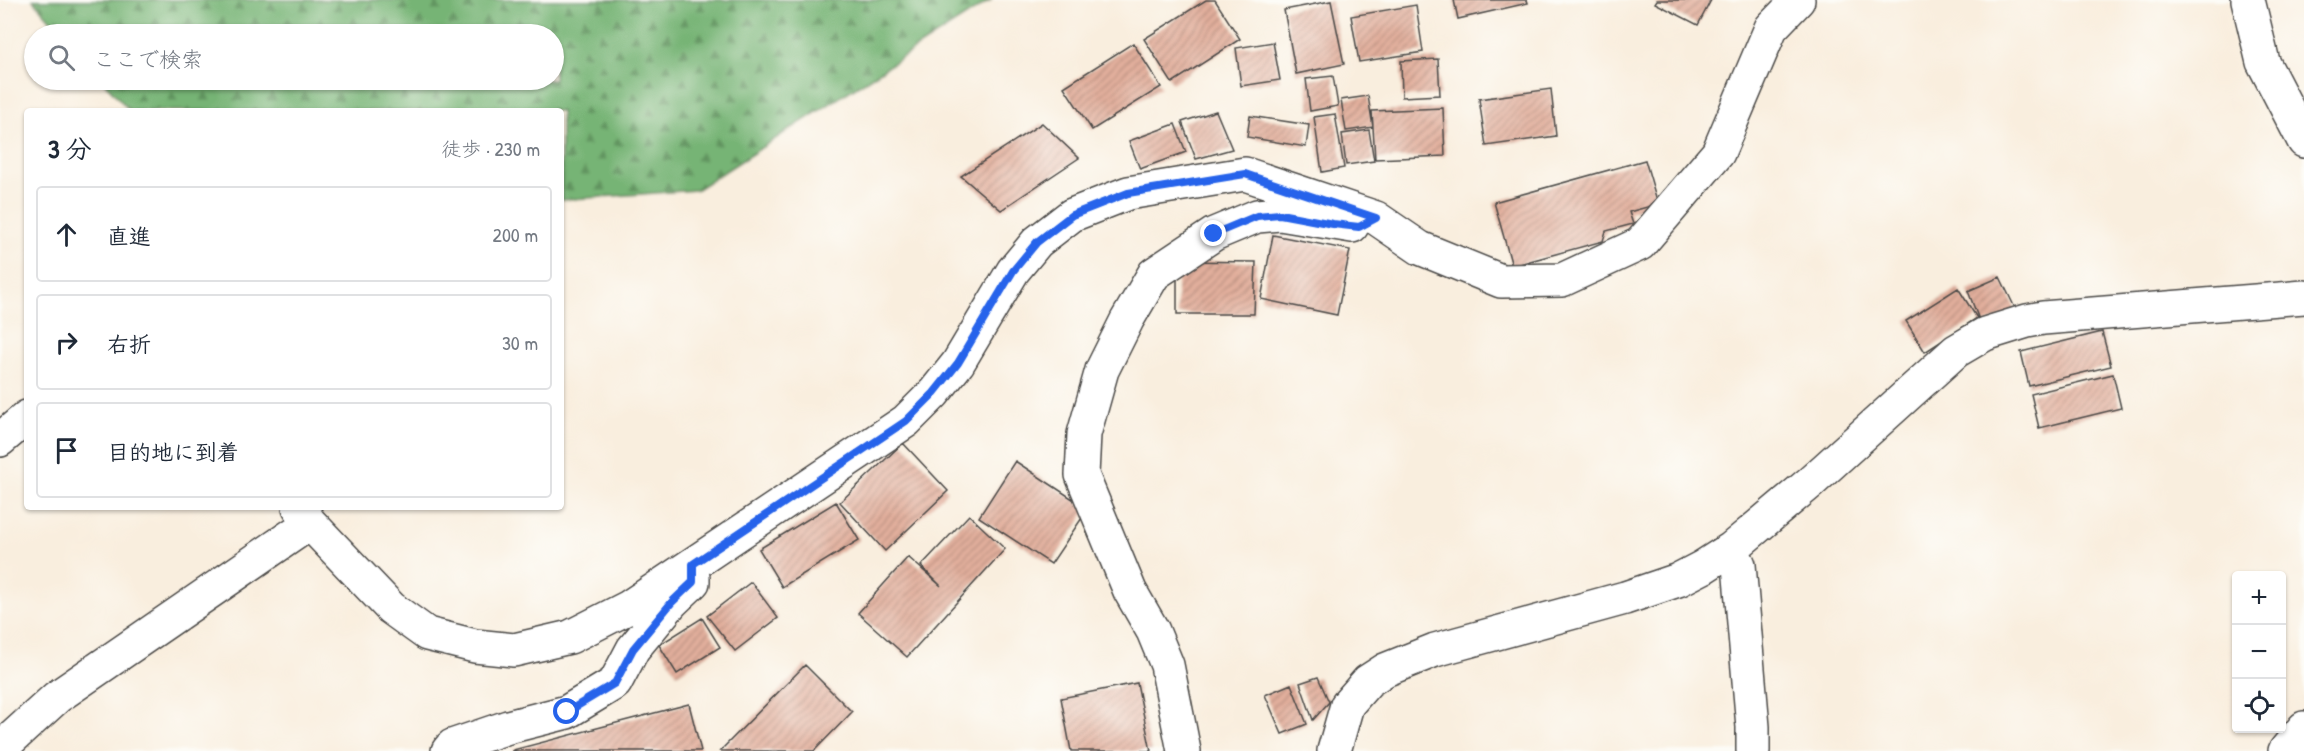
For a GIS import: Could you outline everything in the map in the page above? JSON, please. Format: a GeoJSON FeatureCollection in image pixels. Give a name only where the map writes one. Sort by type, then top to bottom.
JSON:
{"type":"FeatureCollection","features":[{"type":"Feature","properties":{"kind":"street"},"geometry":{"type":"LineString","coordinates":[[0,749],[57,697],[304,515],[391,608],[426,634],[475,646],[514,650],[570,637],[629,607],[906,421],[934,393],[958,363],[1013,271],[1037,242],[1072,215],[1128,193],[1245,174],[1376,218],[1420,248],[1501,281],[1562,280],[1640,244],[1718,153],[1771,28],[1798,0]]}},
{"type":"Feature","properties":{"kind":"street"},"geometry":{"type":"LineString","coordinates":[[2248,0],[2263,62],[2304,141]]}},
{"type":"Feature","properties":{"kind":"street"},"geometry":{"type":"LineString","coordinates":[[1184,751],[1167,665],[1153,631],[1130,591],[1082,475],[1084,434],[1102,370],[1127,320],[1154,274],[1214,234],[1257,216],[1280,214],[1359,227],[1376,218]]}},
{"type":"Feature","properties":{"kind":"street"},"geometry":{"type":"LineString","coordinates":[[1334,751],[1347,705],[1368,681],[1385,670],[1435,650],[1625,598],[1678,580],[1731,549],[1811,482],[1956,351],[1985,334],[2043,318],[2304,297]]}},
{"type":"Feature","properties":{"kind":"street"},"geometry":{"type":"LineString","coordinates":[[0,440],[24,420]]}},
{"type":"Feature","properties":{"kind":"street"},"geometry":{"type":"LineString","coordinates":[[1731,549],[1739,565],[1753,727],[1752,751]]}},
{"type":"Feature","properties":{"kind":"street"},"geometry":{"type":"LineString","coordinates":[[448,751],[452,746],[508,727],[567,712],[615,683],[633,649],[672,602],[693,582],[693,564]]}},
{"type":"Feature","properties":{"kind":"street"},"geometry":{"type":"LineString","coordinates":[[2285,751],[2304,728]]}},
{"type":"Feature","properties":{"kind":"green space"},"geometry":{"type":"Polygon","coordinates":[[[33,0],[991,0],[696,190],[564,200],[564,108],[127,108],[111,90],[564,90],[564,24],[54,24],[33,0]]]}},
{"type":"Feature","properties":{"kind":"building"},"geometry":{"type":"Polygon","coordinates":[[[1206,0],[1215,0],[1240,39],[1172,83],[1144,39],[1206,0]]]}},
{"type":"Feature","properties":{"kind":"building"},"geometry":{"type":"Polygon","coordinates":[[[1454,0],[1527,0],[1528,3],[1458,19],[1454,0]]]}},
{"type":"Feature","properties":{"kind":"building"},"geometry":{"type":"Polygon","coordinates":[[[1657,0],[1711,0],[1698,25],[1655,3],[1657,0]]]}},
{"type":"Feature","properties":{"kind":"building"},"geometry":{"type":"Polygon","coordinates":[[[1331,1],[1344,64],[1296,74],[1284,10],[1331,1]]]}},
{"type":"Feature","properties":{"kind":"building"},"geometry":{"type":"Polygon","coordinates":[[[1416,5],[1423,52],[1359,62],[1351,16],[1416,5]]]}},
{"type":"Feature","properties":{"kind":"building"},"geometry":{"type":"Polygon","coordinates":[[[1273,42],[1280,80],[1241,86],[1236,48],[1273,42]]]}},
{"type":"Feature","properties":{"kind":"building"},"geometry":{"type":"Polygon","coordinates":[[[1133,43],[1161,87],[1092,130],[1064,87],[1133,43]]]}},
{"type":"Feature","properties":{"kind":"building"},"geometry":{"type":"Polygon","coordinates":[[[1438,59],[1440,95],[1402,97],[1401,61],[1438,59]]]}},
{"type":"Feature","properties":{"kind":"building"},"geometry":{"type":"Polygon","coordinates":[[[1333,76],[1338,106],[1310,111],[1306,79],[1333,76]]]}},
{"type":"Feature","properties":{"kind":"building"},"geometry":{"type":"Polygon","coordinates":[[[1551,89],[1556,136],[1486,146],[1479,99],[1551,89]]]}},
{"type":"Feature","properties":{"kind":"building"},"geometry":{"type":"Polygon","coordinates":[[[1368,96],[1373,127],[1346,131],[1341,100],[1368,96]]]}},
{"type":"Feature","properties":{"kind":"building"},"geometry":{"type":"Polygon","coordinates":[[[1443,108],[1445,156],[1375,159],[1372,111],[1443,108]]]}},
{"type":"Feature","properties":{"kind":"building"},"geometry":{"type":"Polygon","coordinates":[[[1216,111],[1232,149],[1196,159],[1182,122],[1216,111]]]}},
{"type":"Feature","properties":{"kind":"building"},"geometry":{"type":"Polygon","coordinates":[[[1335,114],[1344,168],[1322,172],[1314,117],[1335,114]]]}},
{"type":"Feature","properties":{"kind":"building"},"geometry":{"type":"Polygon","coordinates":[[[1250,116],[1309,125],[1306,147],[1247,137],[1250,116]]]}},
{"type":"Feature","properties":{"kind":"building"},"geometry":{"type":"Polygon","coordinates":[[[1042,123],[1079,158],[1001,210],[961,176],[1042,123]]]}},
{"type":"Feature","properties":{"kind":"building"},"geometry":{"type":"Polygon","coordinates":[[[1175,124],[1186,152],[1140,169],[1129,141],[1175,124]]]}},
{"type":"Feature","properties":{"kind":"building"},"geometry":{"type":"Polygon","coordinates":[[[1369,130],[1374,161],[1346,165],[1342,134],[1369,130]]]}},
{"type":"Feature","properties":{"kind":"building"},"geometry":{"type":"Polygon","coordinates":[[[1645,160],[1658,204],[1629,212],[1633,224],[1606,231],[1603,241],[1512,266],[1494,202],[1645,160]]]}},
{"type":"Feature","properties":{"kind":"building"},"geometry":{"type":"Polygon","coordinates":[[[1273,235],[1350,250],[1337,315],[1261,299],[1273,235]]]}},
{"type":"Feature","properties":{"kind":"building"},"geometry":{"type":"Polygon","coordinates":[[[1177,261],[1256,262],[1254,314],[1177,314],[1177,261]]]}},
{"type":"Feature","properties":{"kind":"building"},"geometry":{"type":"Polygon","coordinates":[[[2000,277],[2017,312],[1981,325],[1968,291],[2000,277]]]}},
{"type":"Feature","properties":{"kind":"building"},"geometry":{"type":"Polygon","coordinates":[[[1958,288],[1977,318],[1925,352],[1906,321],[1958,288]]]}},
{"type":"Feature","properties":{"kind":"building"},"geometry":{"type":"Polygon","coordinates":[[[2102,332],[2111,366],[2029,386],[2021,352],[2102,332]]]}},
{"type":"Feature","properties":{"kind":"building"},"geometry":{"type":"Polygon","coordinates":[[[2113,374],[2121,408],[2039,428],[2031,394],[2113,374]]]}},
{"type":"Feature","properties":{"kind":"building"},"geometry":{"type":"Polygon","coordinates":[[[903,443],[948,491],[885,551],[840,502],[903,443]]]}},
{"type":"Feature","properties":{"kind":"building"},"geometry":{"type":"Polygon","coordinates":[[[1015,461],[1088,509],[1051,564],[979,517],[1015,461]]]}},
{"type":"Feature","properties":{"kind":"building"},"geometry":{"type":"Polygon","coordinates":[[[836,502],[859,540],[782,587],[759,549],[836,502]]]}},
{"type":"Feature","properties":{"kind":"building"},"geometry":{"type":"Polygon","coordinates":[[[969,515],[1005,549],[907,657],[858,613],[908,557],[941,586],[921,566],[969,515]]]}},
{"type":"Feature","properties":{"kind":"building"},"geometry":{"type":"Polygon","coordinates":[[[751,582],[778,618],[735,651],[707,616],[751,582]]]}},
{"type":"Feature","properties":{"kind":"building"},"geometry":{"type":"Polygon","coordinates":[[[702,618],[720,647],[677,674],[659,645],[702,618]]]}},
{"type":"Feature","properties":{"kind":"building"},"geometry":{"type":"Polygon","coordinates":[[[805,665],[852,712],[814,751],[720,751],[805,665]]]}},
{"type":"Feature","properties":{"kind":"building"},"geometry":{"type":"Polygon","coordinates":[[[1318,677],[1329,702],[1313,720],[1300,683],[1318,677]]]}},
{"type":"Feature","properties":{"kind":"building"},"geometry":{"type":"Polygon","coordinates":[[[1137,683],[1151,751],[1071,751],[1061,698],[1137,683]]]}},
{"type":"Feature","properties":{"kind":"building"},"geometry":{"type":"Polygon","coordinates":[[[1291,684],[1307,724],[1282,734],[1265,695],[1291,684]]]}},
{"type":"Feature","properties":{"kind":"building"},"geometry":{"type":"Polygon","coordinates":[[[689,704],[701,751],[513,751],[513,750],[689,704]]]}},
{"type":"Feature","properties":{"kind":"route"},"geometry":{"type":"LineString","coordinates":[[567,712],[615,683],[633,649],[672,602],[693,582],[693,564],[906,421],[934,393],[958,363],[1013,271],[1037,242],[1072,215],[1128,193],[1245,174],[1376,218],[1359,227],[1280,214],[1257,216],[1214,234]]}}]}
